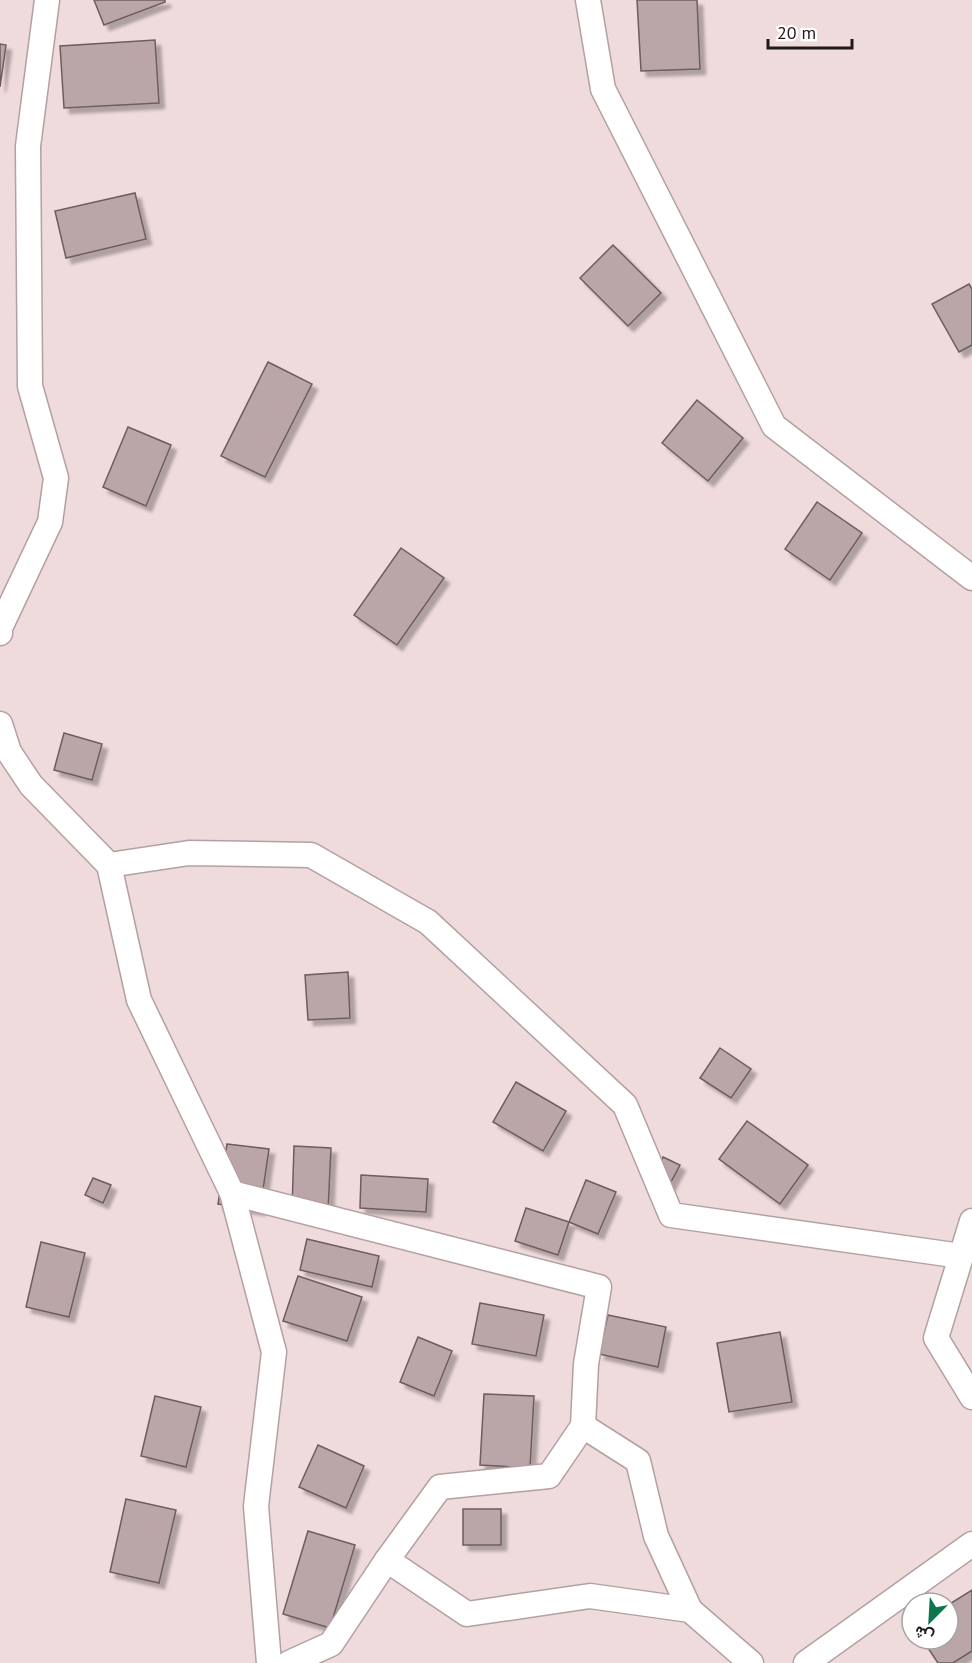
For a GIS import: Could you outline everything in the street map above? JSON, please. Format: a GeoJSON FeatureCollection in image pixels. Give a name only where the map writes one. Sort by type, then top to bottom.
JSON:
{"type":"FeatureCollection","features":[{"type":"Feature","properties":{"kind":"street"},"geometry":{"type":"LineString","coordinates":[[0,633],[0,628],[50,522],[56,478],[30,386],[28,146],[47,0]]}},
{"type":"Feature","properties":{"kind":"street"},"geometry":{"type":"LineString","coordinates":[[588,0],[603,89],[774,426],[972,578]]}},
{"type":"Feature","properties":{"kind":"street"},"geometry":{"type":"LineString","coordinates":[[0,724],[9,752],[32,785],[109,865],[139,1000],[232,1193],[273,1352],[256,1506],[269,1663]]}},
{"type":"Feature","properties":{"kind":"street"},"geometry":{"type":"LineString","coordinates":[[109,865],[189,853],[311,855],[428,922],[625,1105],[670,1215],[961,1257]]}},
{"type":"Feature","properties":{"kind":"street"},"geometry":{"type":"LineString","coordinates":[[232,1193],[599,1287],[586,1364],[583,1426],[549,1476],[440,1488],[387,1560],[331,1644],[289,1663]]}},
{"type":"Feature","properties":{"kind":"street"},"geometry":{"type":"LineString","coordinates":[[972,1221],[936,1338],[972,1397]]}},
{"type":"Feature","properties":{"kind":"street"},"geometry":{"type":"LineString","coordinates":[[583,1426],[639,1461],[656,1536],[690,1610],[751,1663]]}},
{"type":"Feature","properties":{"kind":"street"},"geometry":{"type":"LineString","coordinates":[[806,1663],[972,1544]]}},
{"type":"Feature","properties":{"kind":"street"},"geometry":{"type":"LineString","coordinates":[[387,1560],[467,1614],[590,1596],[690,1610]]}},
{"type":"Feature","properties":{"kind":"building"},"geometry":{"type":"Polygon","coordinates":[[[94,0],[165,0],[165,2],[104,25],[94,0]]]}},
{"type":"Feature","properties":{"kind":"building"},"geometry":{"type":"Polygon","coordinates":[[[637,0],[697,0],[700,69],[641,71],[637,0]]]}},
{"type":"Feature","properties":{"kind":"building"},"geometry":{"type":"Polygon","coordinates":[[[155,40],[159,103],[64,108],[60,46],[155,40]]]}},
{"type":"Feature","properties":{"kind":"building"},"geometry":{"type":"Polygon","coordinates":[[[0,44],[6,45],[0,87],[0,44]]]}},
{"type":"Feature","properties":{"kind":"building"},"geometry":{"type":"Polygon","coordinates":[[[135,193],[146,239],[66,258],[55,211],[135,193]]]}},
{"type":"Feature","properties":{"kind":"building"},"geometry":{"type":"Polygon","coordinates":[[[613,245],[661,293],[628,326],[580,278],[613,245]]]}},
{"type":"Feature","properties":{"kind":"building"},"geometry":{"type":"Polygon","coordinates":[[[969,284],[972,289],[972,345],[959,352],[932,304],[969,284]]]}},
{"type":"Feature","properties":{"kind":"building"},"geometry":{"type":"Polygon","coordinates":[[[268,362],[312,384],[265,477],[221,456],[268,362]]]}},
{"type":"Feature","properties":{"kind":"building"},"geometry":{"type":"Polygon","coordinates":[[[697,400],[743,438],[708,481],[662,443],[697,400]]]}},
{"type":"Feature","properties":{"kind":"building"},"geometry":{"type":"Polygon","coordinates":[[[128,427],[171,445],[146,506],[103,487],[128,427]]]}},
{"type":"Feature","properties":{"kind":"building"},"geometry":{"type":"Polygon","coordinates":[[[817,502],[862,533],[830,580],[785,549],[817,502]]]}},
{"type":"Feature","properties":{"kind":"building"},"geometry":{"type":"Polygon","coordinates":[[[401,548],[444,578],[397,645],[354,615],[401,548]]]}},
{"type":"Feature","properties":{"kind":"building"},"geometry":{"type":"Polygon","coordinates":[[[64,733],[102,744],[92,780],[54,770],[64,733]]]}},
{"type":"Feature","properties":{"kind":"building"},"geometry":{"type":"Polygon","coordinates":[[[348,972],[350,1018],[308,1020],[305,975],[348,972]]]}},
{"type":"Feature","properties":{"kind":"building"},"geometry":{"type":"Polygon","coordinates":[[[720,1048],[751,1069],[731,1098],[700,1078],[720,1048]]]}},
{"type":"Feature","properties":{"kind":"building"},"geometry":{"type":"Polygon","coordinates":[[[516,1082],[566,1111],[543,1151],[493,1122],[516,1082]]]}},
{"type":"Feature","properties":{"kind":"building"},"geometry":{"type":"Polygon","coordinates":[[[747,1121],[808,1165],[780,1204],[719,1159],[747,1121]]]}},
{"type":"Feature","properties":{"kind":"building"},"geometry":{"type":"Polygon","coordinates":[[[227,1144],[269,1149],[260,1210],[218,1204],[227,1144]]]}},
{"type":"Feature","properties":{"kind":"building"},"geometry":{"type":"Polygon","coordinates":[[[294,1146],[331,1148],[328,1211],[292,1209],[294,1146]]]}},
{"type":"Feature","properties":{"kind":"building"},"geometry":{"type":"Polygon","coordinates":[[[663,1157],[680,1165],[663,1197],[647,1188],[663,1157]]]}},
{"type":"Feature","properties":{"kind":"building"},"geometry":{"type":"Polygon","coordinates":[[[361,1175],[428,1179],[426,1212],[360,1208],[361,1175]]]}},
{"type":"Feature","properties":{"kind":"building"},"geometry":{"type":"Polygon","coordinates":[[[93,1178],[111,1185],[103,1203],[85,1195],[93,1178]]]}},
{"type":"Feature","properties":{"kind":"building"},"geometry":{"type":"Polygon","coordinates":[[[586,1180],[616,1192],[598,1234],[569,1222],[586,1180]]]}},
{"type":"Feature","properties":{"kind":"building"},"geometry":{"type":"Polygon","coordinates":[[[526,1208],[569,1222],[558,1255],[515,1241],[526,1208]]]}},
{"type":"Feature","properties":{"kind":"building"},"geometry":{"type":"Polygon","coordinates":[[[307,1239],[379,1256],[372,1287],[300,1270],[307,1239]]]}},
{"type":"Feature","properties":{"kind":"building"},"geometry":{"type":"Polygon","coordinates":[[[41,1242],[85,1253],[69,1317],[26,1307],[41,1242]]]}},
{"type":"Feature","properties":{"kind":"building"},"geometry":{"type":"Polygon","coordinates":[[[298,1276],[362,1297],[347,1341],[283,1321],[298,1276]]]}},
{"type":"Feature","properties":{"kind":"building"},"geometry":{"type":"Polygon","coordinates":[[[480,1303],[544,1315],[536,1356],[472,1344],[480,1303]]]}},
{"type":"Feature","properties":{"kind":"building"},"geometry":{"type":"Polygon","coordinates":[[[608,1315],[666,1327],[658,1367],[599,1354],[608,1315]]]}},
{"type":"Feature","properties":{"kind":"building"},"geometry":{"type":"Polygon","coordinates":[[[780,1332],[792,1402],[729,1412],[717,1343],[780,1332]]]}},
{"type":"Feature","properties":{"kind":"building"},"geometry":{"type":"Polygon","coordinates":[[[418,1337],[452,1351],[434,1396],[400,1382],[418,1337]]]}},
{"type":"Feature","properties":{"kind":"building"},"geometry":{"type":"Polygon","coordinates":[[[484,1394],[534,1396],[530,1468],[480,1465],[484,1394]]]}},
{"type":"Feature","properties":{"kind":"building"},"geometry":{"type":"Polygon","coordinates":[[[155,1396],[201,1407],[186,1467],[141,1456],[155,1396]]]}},
{"type":"Feature","properties":{"kind":"building"},"geometry":{"type":"Polygon","coordinates":[[[318,1445],[364,1466],[346,1508],[299,1487],[318,1445]]]}},
{"type":"Feature","properties":{"kind":"building"},"geometry":{"type":"Polygon","coordinates":[[[126,1499],[176,1510],[159,1583],[110,1572],[126,1499]]]}},
{"type":"Feature","properties":{"kind":"building"},"geometry":{"type":"Polygon","coordinates":[[[463,1509],[501,1509],[501,1545],[463,1545],[463,1509]]]}},
{"type":"Feature","properties":{"kind":"building"},"geometry":{"type":"Polygon","coordinates":[[[308,1531],[355,1545],[330,1628],[283,1614],[308,1531]]]}},
{"type":"Feature","properties":{"kind":"building"},"geometry":{"type":"Polygon","coordinates":[[[972,1590],[972,1651],[953,1663],[938,1663],[930,1651],[960,1651],[960,1598],[972,1590]]]}}]}
